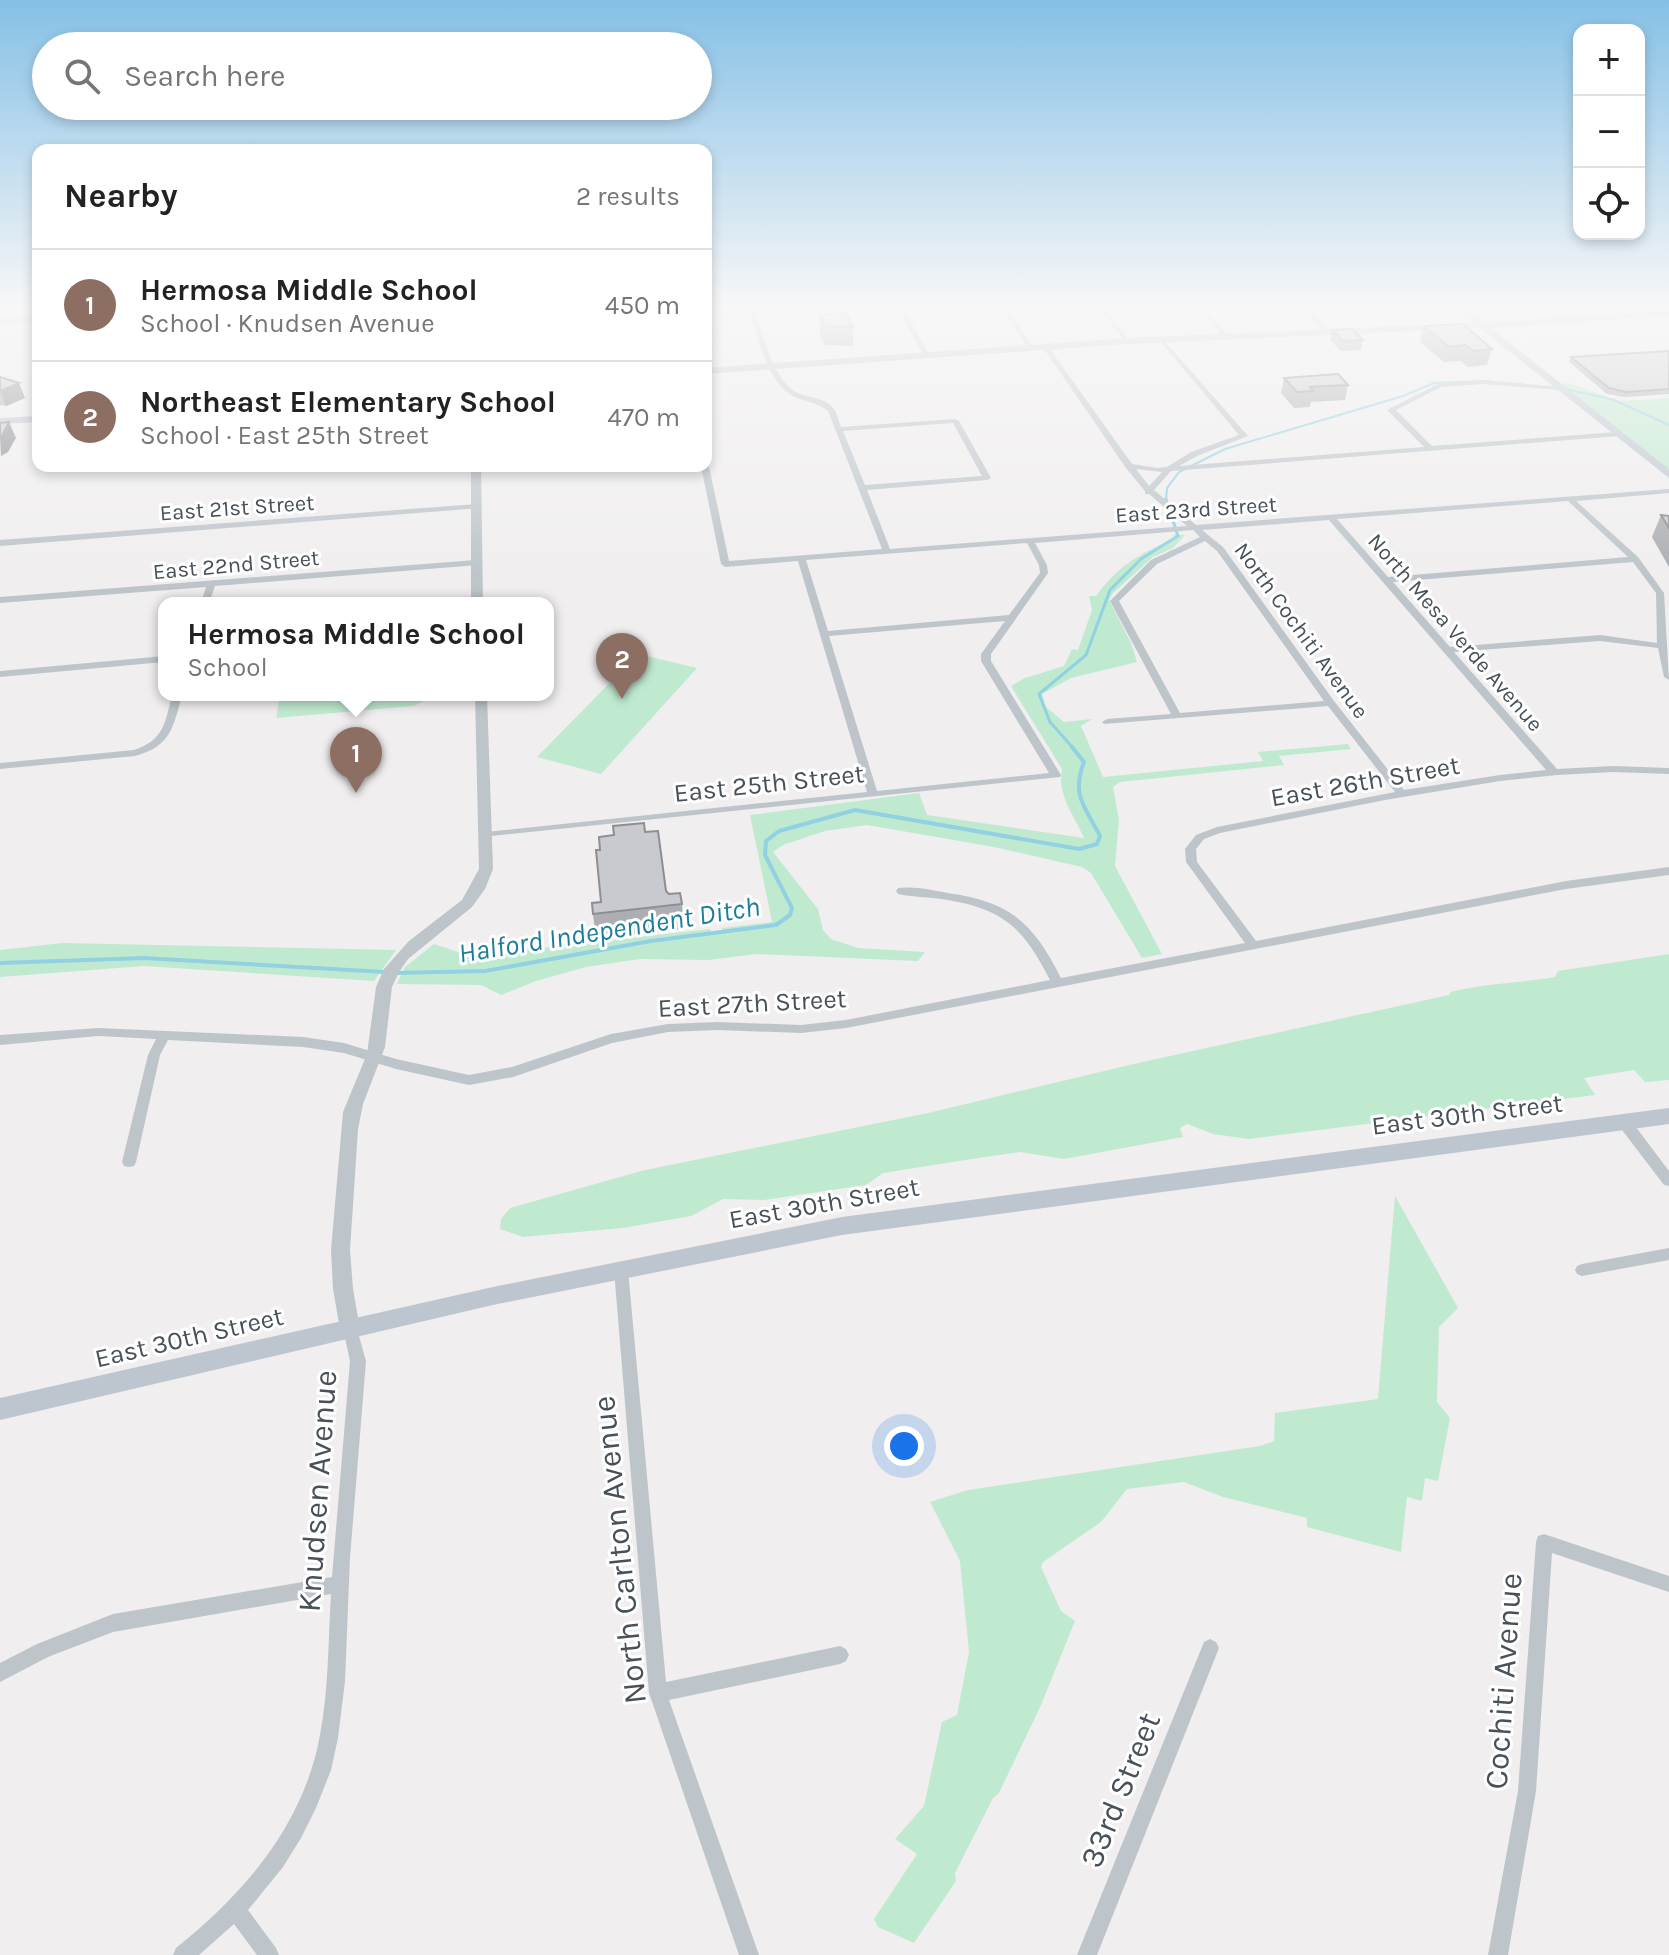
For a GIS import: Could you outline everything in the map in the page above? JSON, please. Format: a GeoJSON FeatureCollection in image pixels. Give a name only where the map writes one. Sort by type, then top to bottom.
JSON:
{"type":"FeatureCollection","features":[{"type":"Feature","properties":{"kind":"main road"},"geometry":{"type":"LineString","coordinates":[[1568,394],[1669,475]]}},
{"type":"Feature","properties":{"kind":"main road"},"geometry":{"type":"LineString","coordinates":[[0,421],[32,419]]}},
{"type":"Feature","properties":{"kind":"main road","name":"East 30th Street"},"geometry":{"type":"LineString","coordinates":[[0,1409],[621,1270],[897,1217],[1669,1116]]}},
{"type":"Feature","properties":{"kind":"street"},"geometry":{"type":"LineString","coordinates":[[795,394],[829,407],[887,551]]}},
{"type":"Feature","properties":{"kind":"street","name":"North Cochiti Avenue"},"geometry":{"type":"LineString","coordinates":[[1079,394],[1148,492],[1220,549],[1331,703],[1403,795]]}},
{"type":"Feature","properties":{"kind":"street"},"geometry":{"type":"LineString","coordinates":[[1148,492],[1170,468],[1194,454],[1244,436],[1208,394]]}},
{"type":"Feature","properties":{"kind":"street"},"geometry":{"type":"LineString","coordinates":[[1422,394],[1391,410],[1429,447]]}},
{"type":"Feature","properties":{"kind":"street"},"geometry":{"type":"LineString","coordinates":[[839,429],[955,421],[987,478],[861,488]]}},
{"type":"Feature","properties":{"kind":"street"},"geometry":{"type":"LineString","coordinates":[[1129,466],[1142,470],[1617,434]]}},
{"type":"Feature","properties":{"kind":"street"},"geometry":{"type":"LineString","coordinates":[[476,472],[477,597]]}},
{"type":"Feature","properties":{"kind":"street","name":"East 23rd Street"},"geometry":{"type":"LineString","coordinates":[[706,472],[725,564],[1669,491]]}},
{"type":"Feature","properties":{"kind":"street"},"geometry":{"type":"LineString","coordinates":[[1570,499],[1635,559],[1660,593],[1662,646],[1669,677]]}},
{"type":"Feature","properties":{"kind":"street","name":"East 21st Street"},"geometry":{"type":"LineString","coordinates":[[0,543],[477,506]]}},
{"type":"Feature","properties":{"kind":"street","name":"North Mesa Verde Avenue"},"geometry":{"type":"LineString","coordinates":[[1331,517],[1553,771]]}},
{"type":"Feature","properties":{"kind":"street"},"geometry":{"type":"LineString","coordinates":[[1177,716],[1114,601],[1154,562],[1206,537]]}},
{"type":"Feature","properties":{"kind":"street"},"geometry":{"type":"LineString","coordinates":[[826,634],[1010,618],[1044,573],[1029,539]]}},
{"type":"Feature","properties":{"kind":"street"},"geometry":{"type":"LineString","coordinates":[[801,558],[873,794]]}},
{"type":"Feature","properties":{"kind":"street"},"geometry":{"type":"LineString","coordinates":[[1387,580],[1635,559]]}},
{"type":"Feature","properties":{"kind":"street","name":"East 22nd Street"},"geometry":{"type":"LineString","coordinates":[[0,600],[475,563]]}},
{"type":"Feature","properties":{"kind":"street"},"geometry":{"type":"LineString","coordinates":[[207,597],[211,584]]}},
{"type":"Feature","properties":{"kind":"street","name":"East 25th Street"},"geometry":{"type":"LineString","coordinates":[[486,835],[1056,775],[986,661],[986,654],[1010,618]]}},
{"type":"Feature","properties":{"kind":"street"},"geometry":{"type":"LineString","coordinates":[[1449,650],[1600,638],[1662,646]]}},
{"type":"Feature","properties":{"kind":"street"},"geometry":{"type":"LineString","coordinates":[[0,674],[158,660]]}},
{"type":"Feature","properties":{"kind":"street"},"geometry":{"type":"LineString","coordinates":[[0,766],[135,753],[153,748],[165,738],[175,701]]}},
{"type":"Feature","properties":{"kind":"street","name":"Knudsen Avenue"},"geometry":{"type":"LineString","coordinates":[[183,1955],[235,1909],[282,1852],[300,1821],[321,1770],[333,1711],[358,1361],[340,1278],[341,1215],[353,1107],[374,1058],[383,992],[390,971],[401,958],[442,928],[469,902],[486,869],[481,701]]}},
{"type":"Feature","properties":{"kind":"street"},"geometry":{"type":"LineString","coordinates":[[1107,722],[1331,703]]}},
{"type":"Feature","properties":{"kind":"street","name":"East 26th Street"},"geometry":{"type":"LineString","coordinates":[[1253,945],[1192,862],[1190,849],[1200,837],[1217,830],[1403,795],[1553,771],[1627,768],[1669,771]]}},
{"type":"Feature","properties":{"kind":"street","name":"East 27th Street"},"geometry":{"type":"LineString","coordinates":[[0,1040],[80,1032],[303,1042],[344,1048],[469,1080],[513,1072],[611,1039],[668,1028],[801,1029],[846,1024],[1566,885],[1669,871]]}},
{"type":"Feature","properties":{"kind":"street"},"geometry":{"type":"LineString","coordinates":[[902,891],[986,905],[1013,918],[1032,938],[1058,984]]}},
{"type":"Feature","properties":{"kind":"street"},"geometry":{"type":"LineString","coordinates":[[129,1162],[154,1055],[165,1034]]}},
{"type":"Feature","properties":{"kind":"street"},"geometry":{"type":"LineString","coordinates":[[1624,1122],[1669,1181]]}},
{"type":"Feature","properties":{"kind":"street"},"geometry":{"type":"LineString","coordinates":[[1582,1270],[1669,1254]]}},
{"type":"Feature","properties":{"kind":"street","name":"North Carlton Avenue"},"geometry":{"type":"LineString","coordinates":[[621,1270],[658,1693],[749,1955]]}},
{"type":"Feature","properties":{"kind":"street","name":"Cochiti Avenue"},"geometry":{"type":"LineString","coordinates":[[1498,1955],[1527,1791],[1544,1542],[1669,1584]]}},
{"type":"Feature","properties":{"kind":"street"},"geometry":{"type":"LineString","coordinates":[[0,1673],[43,1650],[113,1623],[341,1584]]}},
{"type":"Feature","properties":{"kind":"street","name":"33rd Street"},"geometry":{"type":"LineString","coordinates":[[1087,1955],[1210,1648]]}},
{"type":"Feature","properties":{"kind":"street"},"geometry":{"type":"LineString","coordinates":[[658,1693],[840,1655]]}},
{"type":"Feature","properties":{"kind":"street"},"geometry":{"type":"LineString","coordinates":[[235,1909],[269,1955]]}},
{"type":"Feature","properties":{"kind":"green space"},"geometry":{"type":"Polygon","coordinates":[[[1574,394],[1601,394],[1620,401],[1669,398],[1669,469],[1574,394]]]}},
{"type":"Feature","properties":{"kind":"green space"},"geometry":{"type":"Polygon","coordinates":[[[1174,534],[1185,535],[1173,548],[1153,557],[1109,600],[1137,662],[1071,678],[1042,694],[1046,707],[1064,722],[1092,719],[1081,726],[1103,777],[1263,761],[1258,752],[1348,744],[1351,749],[1279,756],[1284,765],[1120,782],[1113,787],[1119,820],[1115,866],[1162,954],[1142,958],[1091,873],[1082,867],[994,847],[867,825],[825,831],[783,845],[773,852],[818,909],[823,930],[831,939],[858,948],[925,952],[918,961],[757,954],[708,960],[640,959],[586,967],[501,995],[481,985],[397,984],[405,967],[434,944],[470,956],[710,929],[711,932],[722,931],[722,928],[772,922],[750,815],[919,793],[927,815],[1084,838],[1064,796],[1062,769],[1011,686],[1025,678],[1064,666],[1072,649],[1078,650],[1092,610],[1089,596],[1096,596],[1122,568],[1140,555],[1173,539],[1174,534]]]}},
{"type":"Feature","properties":{"kind":"green space"},"geometry":{"type":"Polygon","coordinates":[[[638,654],[697,668],[601,774],[537,757],[638,654]]]}},
{"type":"Feature","properties":{"kind":"green space"},"geometry":{"type":"Polygon","coordinates":[[[279,701],[422,701],[414,706],[276,718],[279,701]]]}},
{"type":"Feature","properties":{"kind":"green space"},"geometry":{"type":"Polygon","coordinates":[[[62,943],[396,950],[374,981],[144,966],[0,977],[0,950],[62,943]]]}},
{"type":"Feature","properties":{"kind":"green space"},"geometry":{"type":"Polygon","coordinates":[[[1669,954],[1669,1080],[1645,1082],[1634,1070],[1584,1078],[1595,1095],[1249,1139],[1213,1134],[1187,1124],[1180,1128],[1183,1137],[1064,1159],[1020,1152],[959,1161],[883,1173],[866,1185],[764,1200],[723,1199],[691,1216],[623,1228],[523,1237],[500,1229],[501,1219],[510,1208],[645,1170],[928,1113],[1449,995],[1464,989],[1555,977],[1558,971],[1669,954]]]}},
{"type":"Feature","properties":{"kind":"green space"},"geometry":{"type":"Polygon","coordinates":[[[1395,1196],[1458,1308],[1439,1327],[1437,1402],[1450,1418],[1438,1481],[1425,1478],[1422,1501],[1407,1497],[1401,1552],[1307,1527],[1307,1518],[1223,1497],[1184,1482],[1127,1489],[1101,1522],[1043,1562],[1041,1567],[1061,1611],[1075,1621],[1041,1705],[999,1793],[993,1798],[955,1873],[956,1881],[914,1943],[878,1927],[874,1919],[917,1854],[895,1839],[924,1806],[942,1722],[957,1715],[969,1652],[960,1561],[930,1502],[968,1490],[1260,1446],[1274,1441],[1275,1413],[1378,1399],[1395,1196]]]}},
{"type":"Feature","properties":{"kind":"building"},"geometry":{"type":"Polygon","coordinates":[[[9,422],[2,436],[0,437],[0,423],[9,422]]]}},
{"type":"Feature","properties":{"kind":"building"},"geometry":{"type":"Polygon","coordinates":[[[1661,515],[1669,516],[1669,528],[1661,515]]]}},
{"type":"Feature","properties":{"kind":"building"},"geometry":{"type":"Polygon","coordinates":[[[644,823],[645,832],[658,831],[666,891],[669,894],[680,893],[682,904],[593,914],[592,903],[601,902],[596,850],[600,850],[599,837],[614,835],[613,826],[644,823]]]}},
{"type":"Feature","properties":{"kind":"waterway","name":"Halford Independent Ditch"},"geometry":{"type":"LineString","coordinates":[[1166,499],[1167,488],[1179,472],[1225,449],[1407,394]]}},
{"type":"Feature","properties":{"kind":"waterway","name":"Halford Independent Ditch"},"geometry":{"type":"LineString","coordinates":[[1589,394],[1614,400],[1669,425]]}},
{"type":"Feature","properties":{"kind":"waterway","name":"Halford Independent Ditch"},"geometry":{"type":"LineString","coordinates":[[1074,749],[1050,722],[1039,694],[1086,655],[1110,590],[1141,559],[1178,536],[1166,499]]}},
{"type":"Feature","properties":{"kind":"waterway","name":"Halford Independent Ditch"},"geometry":{"type":"LineString","coordinates":[[393,973],[485,971],[651,941],[776,925],[790,915],[792,908],[765,855],[766,841],[779,831],[855,810],[1079,849],[1097,844],[1100,836],[1079,792],[1084,762],[1072,747]]}},
{"type":"Feature","properties":{"kind":"waterway","name":"Halford Independent Ditch"},"geometry":{"type":"LineString","coordinates":[[0,963],[144,958],[385,972]]}},
{"type":"Feature","properties":{"kind":"place","name":"Northeast Elementary School"},"geometry":{"type":"Point","coordinates":[622,699]}},
{"type":"Feature","properties":{"kind":"place","name":"Hermosa Middle School"},"geometry":{"type":"Point","coordinates":[356,793]}}]}
